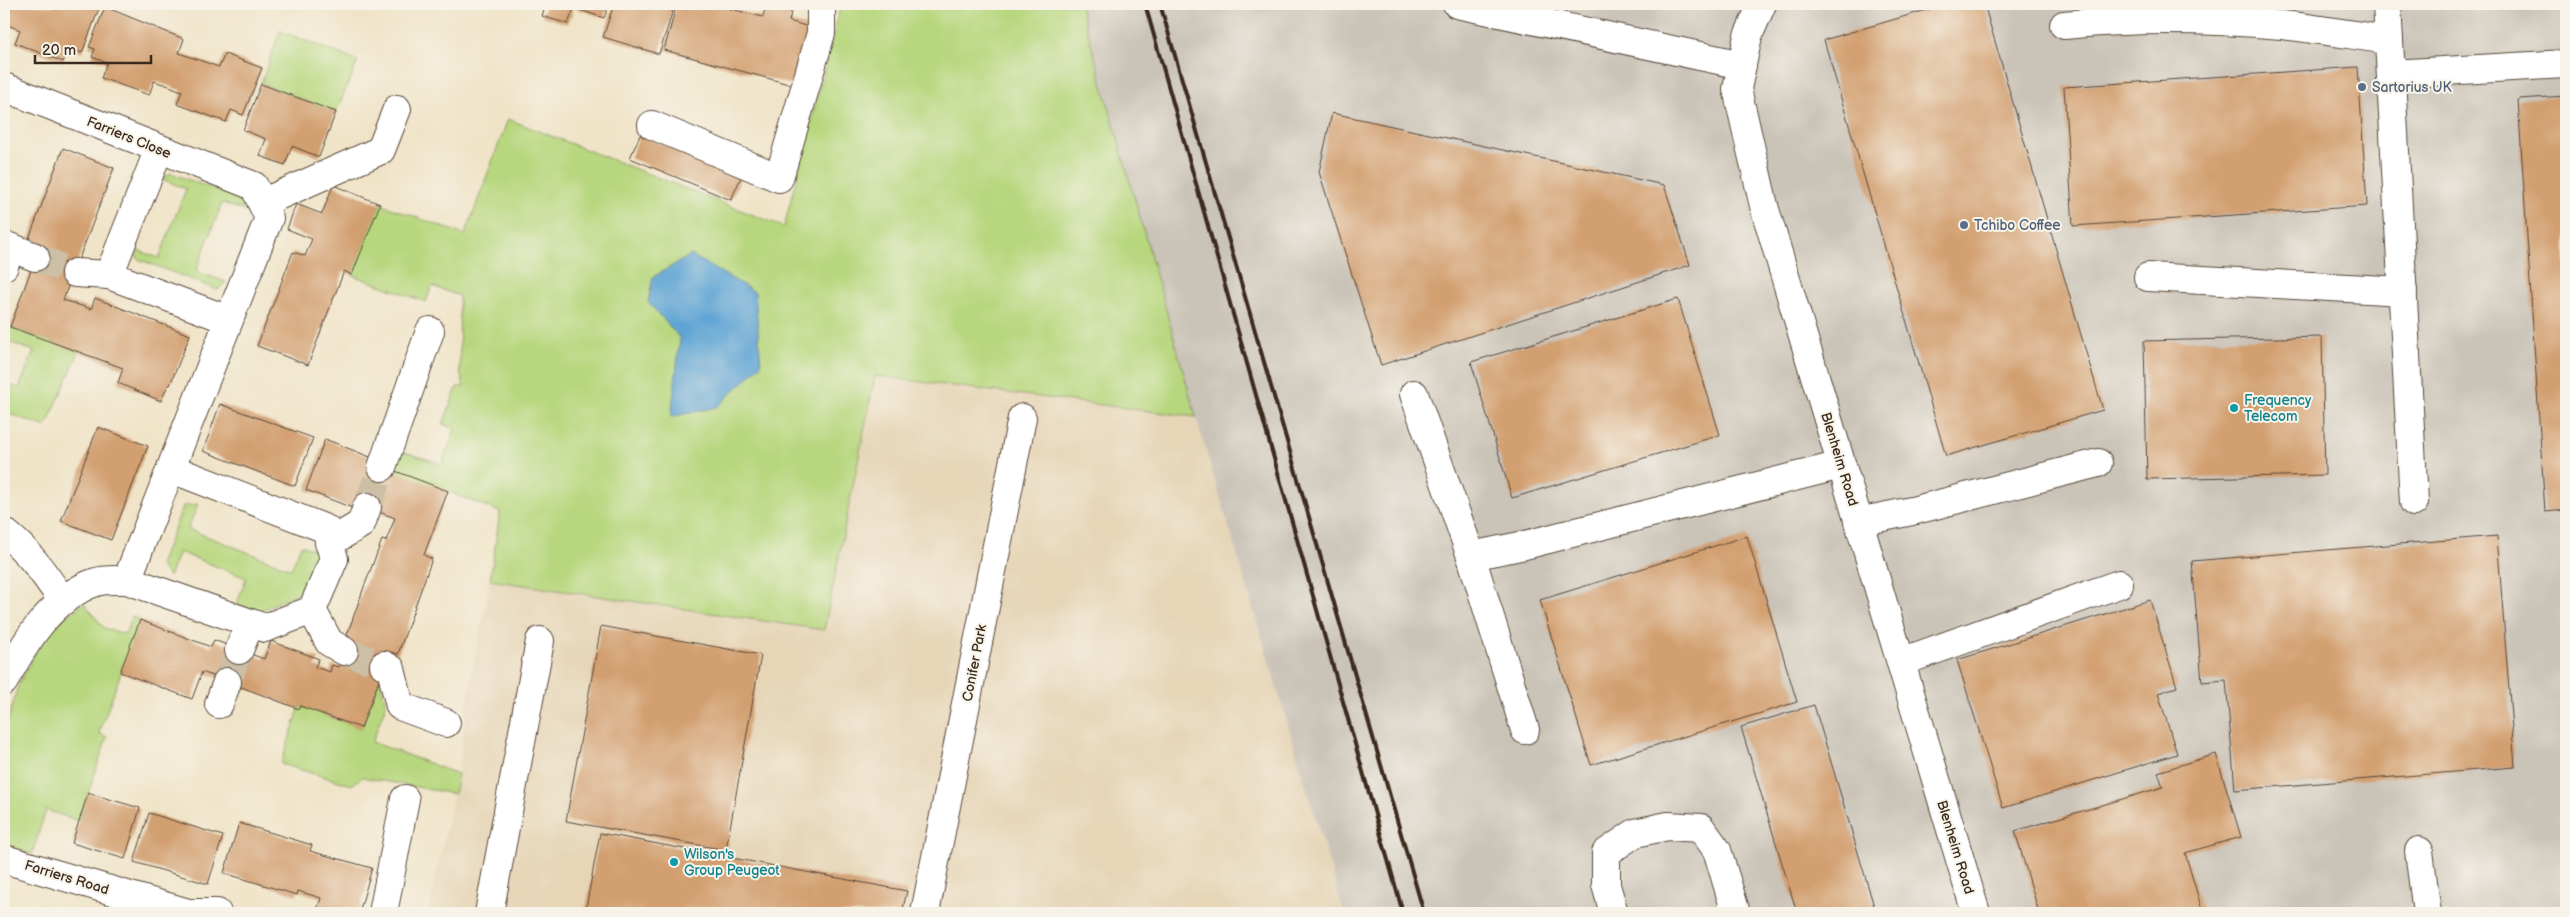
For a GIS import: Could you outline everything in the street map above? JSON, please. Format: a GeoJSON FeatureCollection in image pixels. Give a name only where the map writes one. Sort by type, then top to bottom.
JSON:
{"type":"FeatureCollection","features":[{"type":"Feature","properties":{"kind":"street"},"geometry":{"type":"LineString","coordinates":[[652,125],[779,178],[821,33],[821,4]]}},
{"type":"Feature","properties":{"kind":"street"},"geometry":{"type":"LineString","coordinates":[[1457,4],[1742,65]]}},
{"type":"Feature","properties":{"kind":"street","name":"Blenheim Road"},"geometry":{"type":"LineString","coordinates":[[1762,4],[1748,36],[1737,90],[1764,206],[1976,913]]}},
{"type":"Feature","properties":{"kind":"street"},"geometry":{"type":"LineString","coordinates":[[2387,4],[2414,502]]}},
{"type":"Feature","properties":{"kind":"street"},"geometry":{"type":"LineString","coordinates":[[2064,25],[2121,20],[2199,21],[2282,25],[2389,40]]}},
{"type":"Feature","properties":{"kind":"street"},"geometry":{"type":"LineString","coordinates":[[2390,74],[2566,64]]}},
{"type":"Feature","properties":{"kind":"street","name":"Farriers Close"},"geometry":{"type":"LineString","coordinates":[[4,87],[159,149],[258,194]]}},
{"type":"Feature","properties":{"kind":"street"},"geometry":{"type":"LineString","coordinates":[[127,580],[269,218],[258,194],[381,150],[397,109]]}},
{"type":"Feature","properties":{"kind":"street"},"geometry":{"type":"LineString","coordinates":[[109,275],[159,149]]}},
{"type":"Feature","properties":{"kind":"street"},"geometry":{"type":"LineString","coordinates":[[4,266],[10,248],[36,257]]}},
{"type":"Feature","properties":{"kind":"street"},"geometry":{"type":"LineString","coordinates":[[75,273],[109,275],[229,320]]}},
{"type":"Feature","properties":{"kind":"street"},"geometry":{"type":"LineString","coordinates":[[2148,277],[2403,290]]}},
{"type":"Feature","properties":{"kind":"street"},"geometry":{"type":"LineString","coordinates":[[382,466],[430,331]]}},
{"type":"Feature","properties":{"kind":"street"},"geometry":{"type":"LineString","coordinates":[[1414,394],[1471,556],[1525,730]]}},
{"type":"Feature","properties":{"kind":"street","name":"Conifer Park"},"geometry":{"type":"LineString","coordinates":[[925,911],[1022,418]]}},
{"type":"Feature","properties":{"kind":"street"},"geometry":{"type":"LineString","coordinates":[[1858,522],[1912,511],[2098,463]]}},
{"type":"Feature","properties":{"kind":"street"},"geometry":{"type":"LineString","coordinates":[[1471,556],[1525,545],[1842,465]]}},
{"type":"Feature","properties":{"kind":"street"},"geometry":{"type":"LineString","coordinates":[[4,681],[20,652],[41,623],[63,601],[80,589],[98,581],[127,580],[265,628],[312,610],[334,559],[326,528],[172,469]]}},
{"type":"Feature","properties":{"kind":"street"},"geometry":{"type":"LineString","coordinates":[[329,543],[361,524],[367,507]]}},
{"type":"Feature","properties":{"kind":"street"},"geometry":{"type":"LineString","coordinates":[[4,532],[20,544],[63,601]]}},
{"type":"Feature","properties":{"kind":"street"},"geometry":{"type":"LineString","coordinates":[[1901,662],[2120,584]]}},
{"type":"Feature","properties":{"kind":"street"},"geometry":{"type":"LineString","coordinates":[[312,610],[329,642],[344,651]]}},
{"type":"Feature","properties":{"kind":"street"},"geometry":{"type":"LineString","coordinates":[[239,650],[250,623]]}},
{"type":"Feature","properties":{"kind":"street"},"geometry":{"type":"LineString","coordinates":[[489,913],[540,641]]}},
{"type":"Feature","properties":{"kind":"street"},"geometry":{"type":"LineString","coordinates":[[384,665],[391,669],[400,706],[446,723]]}},
{"type":"Feature","properties":{"kind":"street"},"geometry":{"type":"LineString","coordinates":[[383,913],[405,799]]}},
{"type":"Feature","properties":{"kind":"street"},"geometry":{"type":"LineString","coordinates":[[1614,913],[1606,886],[1606,853],[1635,833],[1668,826],[1701,828],[1717,850],[1736,913]]}},
{"type":"Feature","properties":{"kind":"street"},"geometry":{"type":"LineString","coordinates":[[2419,851],[2427,913]]}},
{"type":"Feature","properties":{"kind":"street","name":"Farriers Road"},"geometry":{"type":"LineString","coordinates":[[4,859],[136,906],[188,913]]}},
{"type":"Feature","properties":{"kind":"street"},"geometry":{"type":"LineString","coordinates":[[195,913],[216,913]]}},
{"type":"Feature","properties":{"kind":"shaded area"},"geometry":{"type":"Polygon","coordinates":[[[1080,4],[2566,4],[2566,913],[1344,913],[1196,417],[1080,4]]]}},
{"type":"Feature","properties":{"kind":"shaded area"},"geometry":{"type":"Polygon","coordinates":[[[875,376],[1196,417],[1344,913],[428,913],[458,774],[470,683],[490,580],[824,630],[875,376]]]}},
{"type":"Feature","properties":{"kind":"green space"},"geometry":{"type":"Polygon","coordinates":[[[841,4],[1080,4],[1196,417],[875,376],[824,630],[490,580],[500,512],[391,470],[397,455],[405,452],[442,464],[455,429],[443,424],[457,387],[464,387],[460,372],[459,296],[432,286],[426,302],[352,275],[380,204],[465,235],[508,119],[784,227],[841,4]]]}},
{"type":"Feature","properties":{"kind":"green space"},"geometry":{"type":"Polygon","coordinates":[[[280,31],[358,61],[336,112],[261,84],[280,31]]]}},
{"type":"Feature","properties":{"kind":"green space"},"geometry":{"type":"Polygon","coordinates":[[[171,173],[251,203],[251,213],[222,203],[196,271],[226,282],[218,290],[138,259],[134,249],[159,258],[186,189],[162,179],[171,173]]]}},
{"type":"Feature","properties":{"kind":"green space"},"geometry":{"type":"Polygon","coordinates":[[[10,327],[79,352],[46,427],[4,412],[4,383],[19,388],[34,351],[5,341],[10,327]]]}},
{"type":"Feature","properties":{"kind":"green space"},"geometry":{"type":"Polygon","coordinates":[[[198,504],[188,529],[291,569],[301,545],[317,551],[321,563],[312,587],[255,613],[236,606],[246,578],[179,552],[169,577],[160,565],[183,506],[198,504]]]}},
{"type":"Feature","properties":{"kind":"green space"},"geometry":{"type":"Polygon","coordinates":[[[84,603],[104,628],[125,634],[132,616],[140,620],[99,733],[107,737],[79,821],[46,810],[32,854],[4,845],[4,734],[18,686],[35,653],[57,624],[84,603]]]}},
{"type":"Feature","properties":{"kind":"green space"},"geometry":{"type":"Polygon","coordinates":[[[380,678],[386,705],[372,742],[458,774],[454,794],[362,777],[352,785],[281,764],[300,706],[361,728],[380,678]]]}},
{"type":"Feature","properties":{"kind":"water"},"geometry":{"type":"Polygon","coordinates":[[[691,255],[755,292],[761,365],[717,407],[671,417],[680,338],[648,302],[653,277],[691,255]]]}},
{"type":"Feature","properties":{"kind":"building"},"geometry":{"type":"Polygon","coordinates":[[[12,4],[53,6],[54,4],[93,4],[100,6],[82,53],[68,47],[63,62],[15,43],[20,30],[5,24],[12,4]]]}},
{"type":"Feature","properties":{"kind":"building"},"geometry":{"type":"Polygon","coordinates":[[[546,4],[609,4],[604,18],[574,8],[568,24],[542,16],[546,4]]]}},
{"type":"Feature","properties":{"kind":"building"},"geometry":{"type":"Polygon","coordinates":[[[614,4],[675,4],[659,54],[603,37],[614,4]]]}},
{"type":"Feature","properties":{"kind":"building"},"geometry":{"type":"Polygon","coordinates":[[[677,4],[729,4],[727,8],[763,17],[766,4],[792,9],[789,21],[812,28],[796,86],[664,50],[677,4]]]}},
{"type":"Feature","properties":{"kind":"building","name":"Tchibo Coffee"},"geometry":{"type":"Polygon","coordinates":[[[1947,4],[1984,4],[2103,410],[1946,456],[1824,40],[1947,4]]]}},
{"type":"Feature","properties":{"kind":"building"},"geometry":{"type":"Polygon","coordinates":[[[105,7],[184,39],[179,53],[219,67],[225,54],[262,68],[243,115],[231,110],[226,122],[177,104],[182,91],[169,86],[154,81],[149,95],[101,78],[107,63],[92,57],[95,49],[89,47],[105,7]]]}},
{"type":"Feature","properties":{"kind":"building"},"geometry":{"type":"Polygon","coordinates":[[[2358,67],[2367,206],[2073,226],[2064,87],[2358,67]]]}},
{"type":"Feature","properties":{"kind":"building"},"geometry":{"type":"Polygon","coordinates":[[[261,84],[336,112],[319,157],[292,146],[285,165],[260,156],[266,139],[243,130],[261,84]]]}},
{"type":"Feature","properties":{"kind":"building"},"geometry":{"type":"Polygon","coordinates":[[[2566,96],[2566,510],[2545,512],[2518,99],[2566,96]]]}},
{"type":"Feature","properties":{"kind":"building"},"geometry":{"type":"Polygon","coordinates":[[[1332,113],[1664,185],[1690,265],[1381,365],[1319,172],[1332,113]]]}},
{"type":"Feature","properties":{"kind":"building"},"geometry":{"type":"Polygon","coordinates":[[[640,135],[741,177],[731,200],[630,158],[640,135]]]}},
{"type":"Feature","properties":{"kind":"building"},"geometry":{"type":"Polygon","coordinates":[[[63,148],[114,168],[63,300],[91,309],[95,298],[190,335],[170,385],[168,385],[161,401],[118,383],[123,368],[10,327],[39,248],[27,244],[63,148]]]}},
{"type":"Feature","properties":{"kind":"building"},"geometry":{"type":"Polygon","coordinates":[[[333,185],[380,204],[352,275],[344,271],[308,365],[257,346],[293,252],[305,256],[312,239],[287,229],[296,204],[322,214],[333,185]]]}},
{"type":"Feature","properties":{"kind":"building"},"geometry":{"type":"Polygon","coordinates":[[[1678,299],[1720,435],[1512,498],[1471,362],[1678,299]]]}},
{"type":"Feature","properties":{"kind":"building","name":"Frequency Telecom"},"geometry":{"type":"Polygon","coordinates":[[[2322,337],[2325,475],[2147,479],[2144,341],[2322,337]]]}},
{"type":"Feature","properties":{"kind":"building"},"geometry":{"type":"Polygon","coordinates":[[[220,404],[313,438],[295,486],[203,451],[220,404]]]}},
{"type":"Feature","properties":{"kind":"building"},"geometry":{"type":"Polygon","coordinates":[[[98,427],[148,446],[111,540],[61,521],[98,427]]]}},
{"type":"Feature","properties":{"kind":"building"},"geometry":{"type":"Polygon","coordinates":[[[325,439],[375,459],[374,463],[448,491],[424,555],[432,559],[398,654],[390,652],[361,728],[300,706],[299,709],[202,672],[192,699],[120,672],[140,620],[211,647],[214,640],[264,659],[271,641],[319,659],[315,667],[330,672],[332,665],[339,667],[350,637],[347,635],[364,587],[382,540],[386,541],[395,518],[358,504],[355,509],[306,490],[325,439]]]}},
{"type":"Feature","properties":{"kind":"building"},"geometry":{"type":"Polygon","coordinates":[[[1747,536],[1797,702],[1591,765],[1540,600],[1747,536]]]}},
{"type":"Feature","properties":{"kind":"building"},"geometry":{"type":"Polygon","coordinates":[[[2497,536],[2515,767],[2235,790],[2226,680],[2202,682],[2192,561],[2497,536]]]}},
{"type":"Feature","properties":{"kind":"building"},"geometry":{"type":"Polygon","coordinates":[[[2150,600],[2177,687],[2158,693],[2177,754],[2003,808],[1957,660],[2150,600]]]}},
{"type":"Feature","properties":{"kind":"building"},"geometry":{"type":"Polygon","coordinates":[[[601,626],[761,655],[726,850],[566,821],[601,626]]]}},
{"type":"Feature","properties":{"kind":"building"},"geometry":{"type":"Polygon","coordinates":[[[1814,705],[1876,913],[1797,913],[1741,727],[1814,705]]]}},
{"type":"Feature","properties":{"kind":"building"},"geometry":{"type":"Polygon","coordinates":[[[2216,754],[2241,837],[2185,853],[2203,913],[2039,913],[2015,831],[2163,787],[2158,772],[2216,754]]]}},
{"type":"Feature","properties":{"kind":"building"},"geometry":{"type":"Polygon","coordinates":[[[88,793],[140,808],[125,859],[72,843],[88,793]]]}},
{"type":"Feature","properties":{"kind":"building"},"geometry":{"type":"Polygon","coordinates":[[[149,813],[223,836],[208,884],[134,862],[149,813]]]}},
{"type":"Feature","properties":{"kind":"building"},"geometry":{"type":"Polygon","coordinates":[[[239,823],[312,845],[310,851],[372,868],[359,913],[316,913],[321,898],[298,891],[297,895],[224,873],[239,823]]]}},
{"type":"Feature","properties":{"kind":"building","name":"Wilson's Group Peugeot"},"geometry":{"type":"Polygon","coordinates":[[[600,833],[907,891],[902,913],[585,913],[600,833]]]}},
{"type":"Feature","properties":{"kind":"building"},"geometry":{"type":"Polygon","coordinates":[[[46,908],[61,913],[45,913],[46,908]]]}},
{"type":"Feature","properties":{"kind":"tunnel"},"geometry":{"type":"LineString","coordinates":[[35,257],[75,273]]}},
{"type":"Feature","properties":{"kind":"tunnel"},"geometry":{"type":"LineString","coordinates":[[367,507],[382,467]]}},
{"type":"Feature","properties":{"kind":"tunnel"},"geometry":{"type":"LineString","coordinates":[[227,682],[239,650]]}},
{"type":"Feature","properties":{"kind":"tunnel"},"geometry":{"type":"LineString","coordinates":[[344,651],[384,665]]}},
{"type":"Feature","properties":{"kind":"railway"},"geometry":{"type":"LineString","coordinates":[[1145,4],[1403,913]]}},
{"type":"Feature","properties":{"kind":"railway"},"geometry":{"type":"LineString","coordinates":[[1160,4],[1424,913]]}},
{"type":"Feature","properties":{"kind":"place","name":"Sartorius UK"},"geometry":{"type":"Point","coordinates":[2362,87]}},
{"type":"Feature","properties":{"kind":"place","name":"Tchibo Coffee"},"geometry":{"type":"Point","coordinates":[1964,225]}},
{"type":"Feature","properties":{"kind":"place","name":"Frequency Telecom"},"geometry":{"type":"Point","coordinates":[2234,408]}},
{"type":"Feature","properties":{"kind":"place","name":"Wilson's Group Peugeot"},"geometry":{"type":"Point","coordinates":[674,862]}}]}
